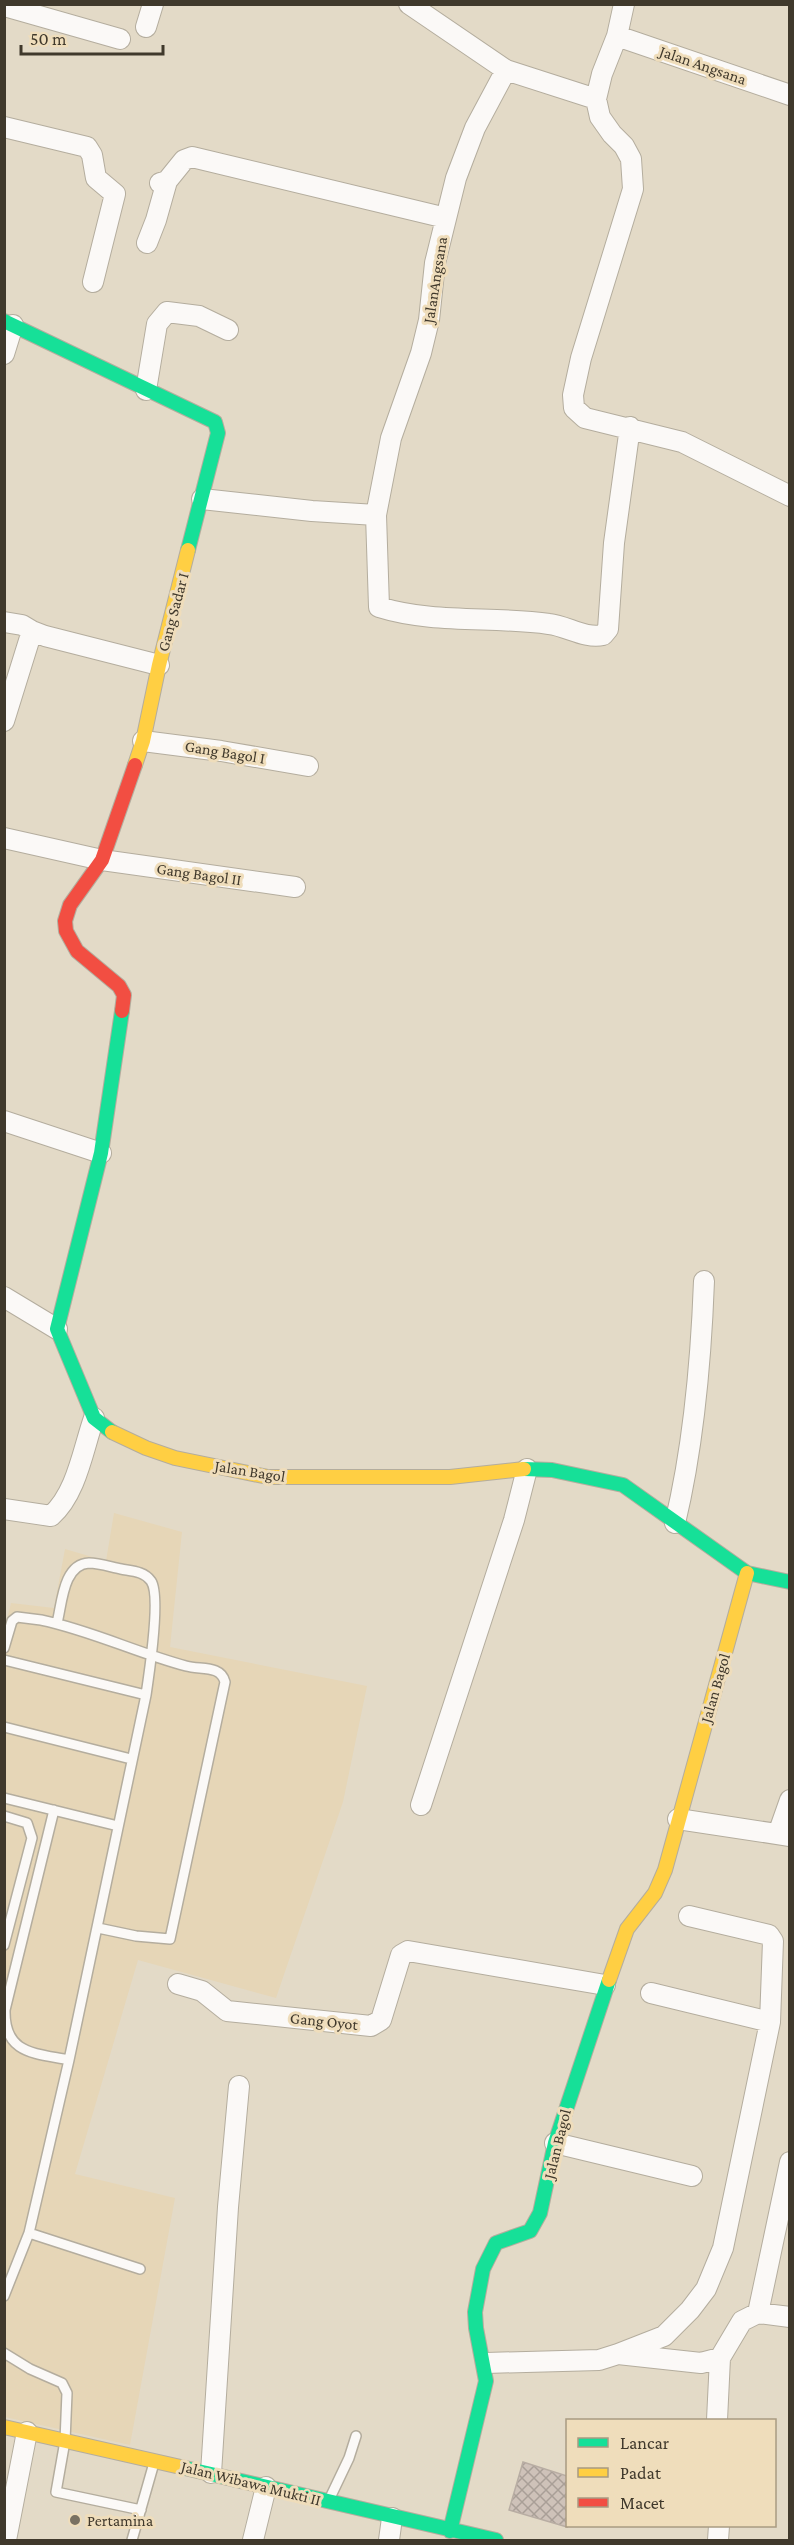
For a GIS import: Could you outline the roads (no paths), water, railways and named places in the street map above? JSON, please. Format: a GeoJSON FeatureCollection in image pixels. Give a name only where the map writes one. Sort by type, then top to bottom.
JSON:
{"type":"FeatureCollection","features":[{"type":"Feature","properties":{"kind":"street"},"geometry":{"type":"LineString","coordinates":[[146,27],[153,4]]}},
{"type":"Feature","properties":{"kind":"street"},"geometry":{"type":"LineString","coordinates":[[409,4],[506,70],[596,99]]}},
{"type":"Feature","properties":{"kind":"street"},"geometry":{"type":"LineString","coordinates":[[624,4],[617,36],[602,74],[596,99],[600,117],[624,146],[631,159],[633,189],[581,358],[573,396],[574,408],[585,418],[682,442],[789,496]]}},
{"type":"Feature","properties":{"kind":"street"},"geometry":{"type":"LineString","coordinates":[[4,6],[120,39]]}},
{"type":"Feature","properties":{"kind":"street","name":"Jalan Angsana"},"geometry":{"type":"LineString","coordinates":[[617,36],[789,95]]}},
{"type":"Feature","properties":{"kind":"street","name":"JalanAngsana"},"geometry":{"type":"LineString","coordinates":[[506,70],[464,152],[435,263],[426,331],[412,381],[391,438],[376,514],[379,607],[421,615],[551,624],[595,637],[603,635],[608,629],[614,543],[630,428]]}},
{"type":"Feature","properties":{"kind":"street"},"geometry":{"type":"LineString","coordinates":[[4,127],[87,147],[92,154],[96,178],[116,194],[93,282]]}},
{"type":"Feature","properties":{"kind":"street"},"geometry":{"type":"LineString","coordinates":[[147,243],[156,220],[164,182],[184,160],[192,157],[446,218]]}},
{"type":"Feature","properties":{"kind":"street"},"geometry":{"type":"LineString","coordinates":[[146,390],[157,324],[161,316],[167,312],[199,316],[228,330]]}},
{"type":"Feature","properties":{"kind":"street"},"geometry":{"type":"LineString","coordinates":[[4,354],[9,323]]}},
{"type":"Feature","properties":{"kind":"street","name":"Gang Sadar I"},"geometry":{"type":"LineString","coordinates":[[9,323],[146,390],[206,416],[215,422],[218,433],[159,665],[143,741],[102,860],[70,905],[64,921],[66,931],[77,951],[118,986],[124,995],[101,1153]]}},
{"type":"Feature","properties":{"kind":"street"},"geometry":{"type":"LineString","coordinates":[[202,499],[312,511],[376,514]]}},
{"type":"Feature","properties":{"kind":"street"},"geometry":{"type":"LineString","coordinates":[[4,622],[22,625],[45,636],[159,665]]}},
{"type":"Feature","properties":{"kind":"street"},"geometry":{"type":"LineString","coordinates":[[4,721],[32,631]]}},
{"type":"Feature","properties":{"kind":"street","name":"Gang Bagol I"},"geometry":{"type":"LineString","coordinates":[[143,741],[308,766]]}},
{"type":"Feature","properties":{"kind":"street","name":"Gang Bagol II"},"geometry":{"type":"LineString","coordinates":[[4,838],[102,860],[295,887]]}},
{"type":"Feature","properties":{"kind":"street"},"geometry":{"type":"LineString","coordinates":[[4,1298],[57,1329],[101,1153],[5,1126]]}},
{"type":"Feature","properties":{"kind":"street"},"geometry":{"type":"LineString","coordinates":[[675,1523],[685,1481],[693,1419],[702,1331],[704,1281]]}},
{"type":"Feature","properties":{"kind":"street","name":"Jalan Bagol"},"geometry":{"type":"LineString","coordinates":[[57,1329],[94,1418],[117,1436],[146,1448],[175,1458],[268,1477],[450,1477],[526,1469],[575,1474],[623,1485],[747,1574],[661,1882],[627,1929],[605,1985],[555,2143],[544,2199],[536,2224],[522,2236],[496,2243],[485,2261],[475,2319],[480,2348],[486,2363],[486,2381],[482,2406],[450,2531]]}},
{"type":"Feature","properties":{"kind":"street"},"geometry":{"type":"LineString","coordinates":[[4,1509],[51,1516],[60,1508],[69,1491],[94,1418]]}},
{"type":"Feature","properties":{"kind":"street"},"geometry":{"type":"LineString","coordinates":[[421,1805],[514,1520],[526,1469]]}},
{"type":"Feature","properties":{"kind":"street"},"geometry":{"type":"LineString","coordinates":[[747,1574],[789,1582]]}},
{"type":"Feature","properties":{"kind":"street"},"geometry":{"type":"LineString","coordinates":[[678,1819],[784,1835],[789,1800]]}},
{"type":"Feature","properties":{"kind":"street"},"geometry":{"type":"LineString","coordinates":[[486,2363],[599,2360],[618,2354],[664,2336],[690,2310],[706,2289],[723,2248],[770,2022],[773,1941],[769,1935],[689,1916]]}},
{"type":"Feature","properties":{"kind":"street","name":"Gang Oyot"},"geometry":{"type":"LineString","coordinates":[[178,1984],[202,1991],[227,2010],[371,2026],[381,2020],[401,1955],[408,1951],[605,1985]]}},
{"type":"Feature","properties":{"kind":"street"},"geometry":{"type":"LineString","coordinates":[[651,1993],[770,2022]]}},
{"type":"Feature","properties":{"kind":"street"},"geometry":{"type":"LineString","coordinates":[[211,2473],[228,2207],[239,2086]]}},
{"type":"Feature","properties":{"kind":"street"},"geometry":{"type":"LineString","coordinates":[[555,2143],[692,2176]]}},
{"type":"Feature","properties":{"kind":"street"},"geometry":{"type":"LineString","coordinates":[[758,2313],[789,2162]]}},
{"type":"Feature","properties":{"kind":"street"},"geometry":{"type":"LineString","coordinates":[[717,2419],[720,2358],[742,2321],[758,2313],[789,2317]]}},
{"type":"Feature","properties":{"kind":"street"},"geometry":{"type":"LineString","coordinates":[[618,2354],[701,2363],[720,2358]]}},
{"type":"Feature","properties":{"kind":"street","name":"Jalan Wibawa Mukti II"},"geometry":{"type":"LineString","coordinates":[[4,2427],[211,2473],[496,2541]]}},
{"type":"Feature","properties":{"kind":"street"},"geometry":{"type":"LineString","coordinates":[[6,2541],[27,2432]]}},
{"type":"Feature","properties":{"kind":"street"},"geometry":{"type":"LineString","coordinates":[[253,2541],[266,2487]]}},
{"type":"Feature","properties":{"kind":"street"},"geometry":{"type":"LineString","coordinates":[[389,2541],[392,2518]]}},
{"type":"Feature","properties":{"kind":"lane"},"geometry":{"type":"LineString","coordinates":[[4,2296],[29,2233],[98,1928],[146,1695],[152,1655],[155,1592],[151,1581],[142,1574],[88,1563],[75,1568],[69,1575],[57,1623]]}},
{"type":"Feature","properties":{"kind":"lane"},"geometry":{"type":"LineString","coordinates":[[4,1648],[12,1622],[16,1617],[57,1623],[188,1667],[219,1671],[223,1674],[225,1682],[170,1939],[136,1936],[98,1928]]}},
{"type":"Feature","properties":{"kind":"lane"},"geometry":{"type":"LineString","coordinates":[[4,1660],[146,1695]]}},
{"type":"Feature","properties":{"kind":"lane"},"geometry":{"type":"LineString","coordinates":[[4,1727],[131,1759]]}},
{"type":"Feature","properties":{"kind":"lane"},"geometry":{"type":"LineString","coordinates":[[4,1798],[118,1826]]}},
{"type":"Feature","properties":{"kind":"lane"},"geometry":{"type":"LineString","coordinates":[[54,1810],[5,2010],[5,2026],[8,2036],[20,2048],[69,2060]]}},
{"type":"Feature","properties":{"kind":"lane"},"geometry":{"type":"LineString","coordinates":[[4,1816],[27,1823],[32,1838],[4,1945]]}},
{"type":"Feature","properties":{"kind":"lane"},"geometry":{"type":"LineString","coordinates":[[4,1905],[15,1908]]}},
{"type":"Feature","properties":{"kind":"lane"},"geometry":{"type":"LineString","coordinates":[[29,2233],[140,2269]]}},
{"type":"Feature","properties":{"kind":"lane"},"geometry":{"type":"LineString","coordinates":[[4,2353],[30,2369],[62,2383],[68,2393],[65,2441],[55,2489],[58,2493],[141,2510]]}},
{"type":"Feature","properties":{"kind":"lane"},"geometry":{"type":"LineString","coordinates":[[328,2502],[349,2458],[356,2436]]}},
{"type":"Feature","properties":{"kind":"lane"},"geometry":{"type":"LineString","coordinates":[[132,2541],[155,2461]]}},
{"type":"Feature","properties":{"kind":"place","name":"Pertamina"},"geometry":{"type":"Point","coordinates":[75,2520]}}]}
